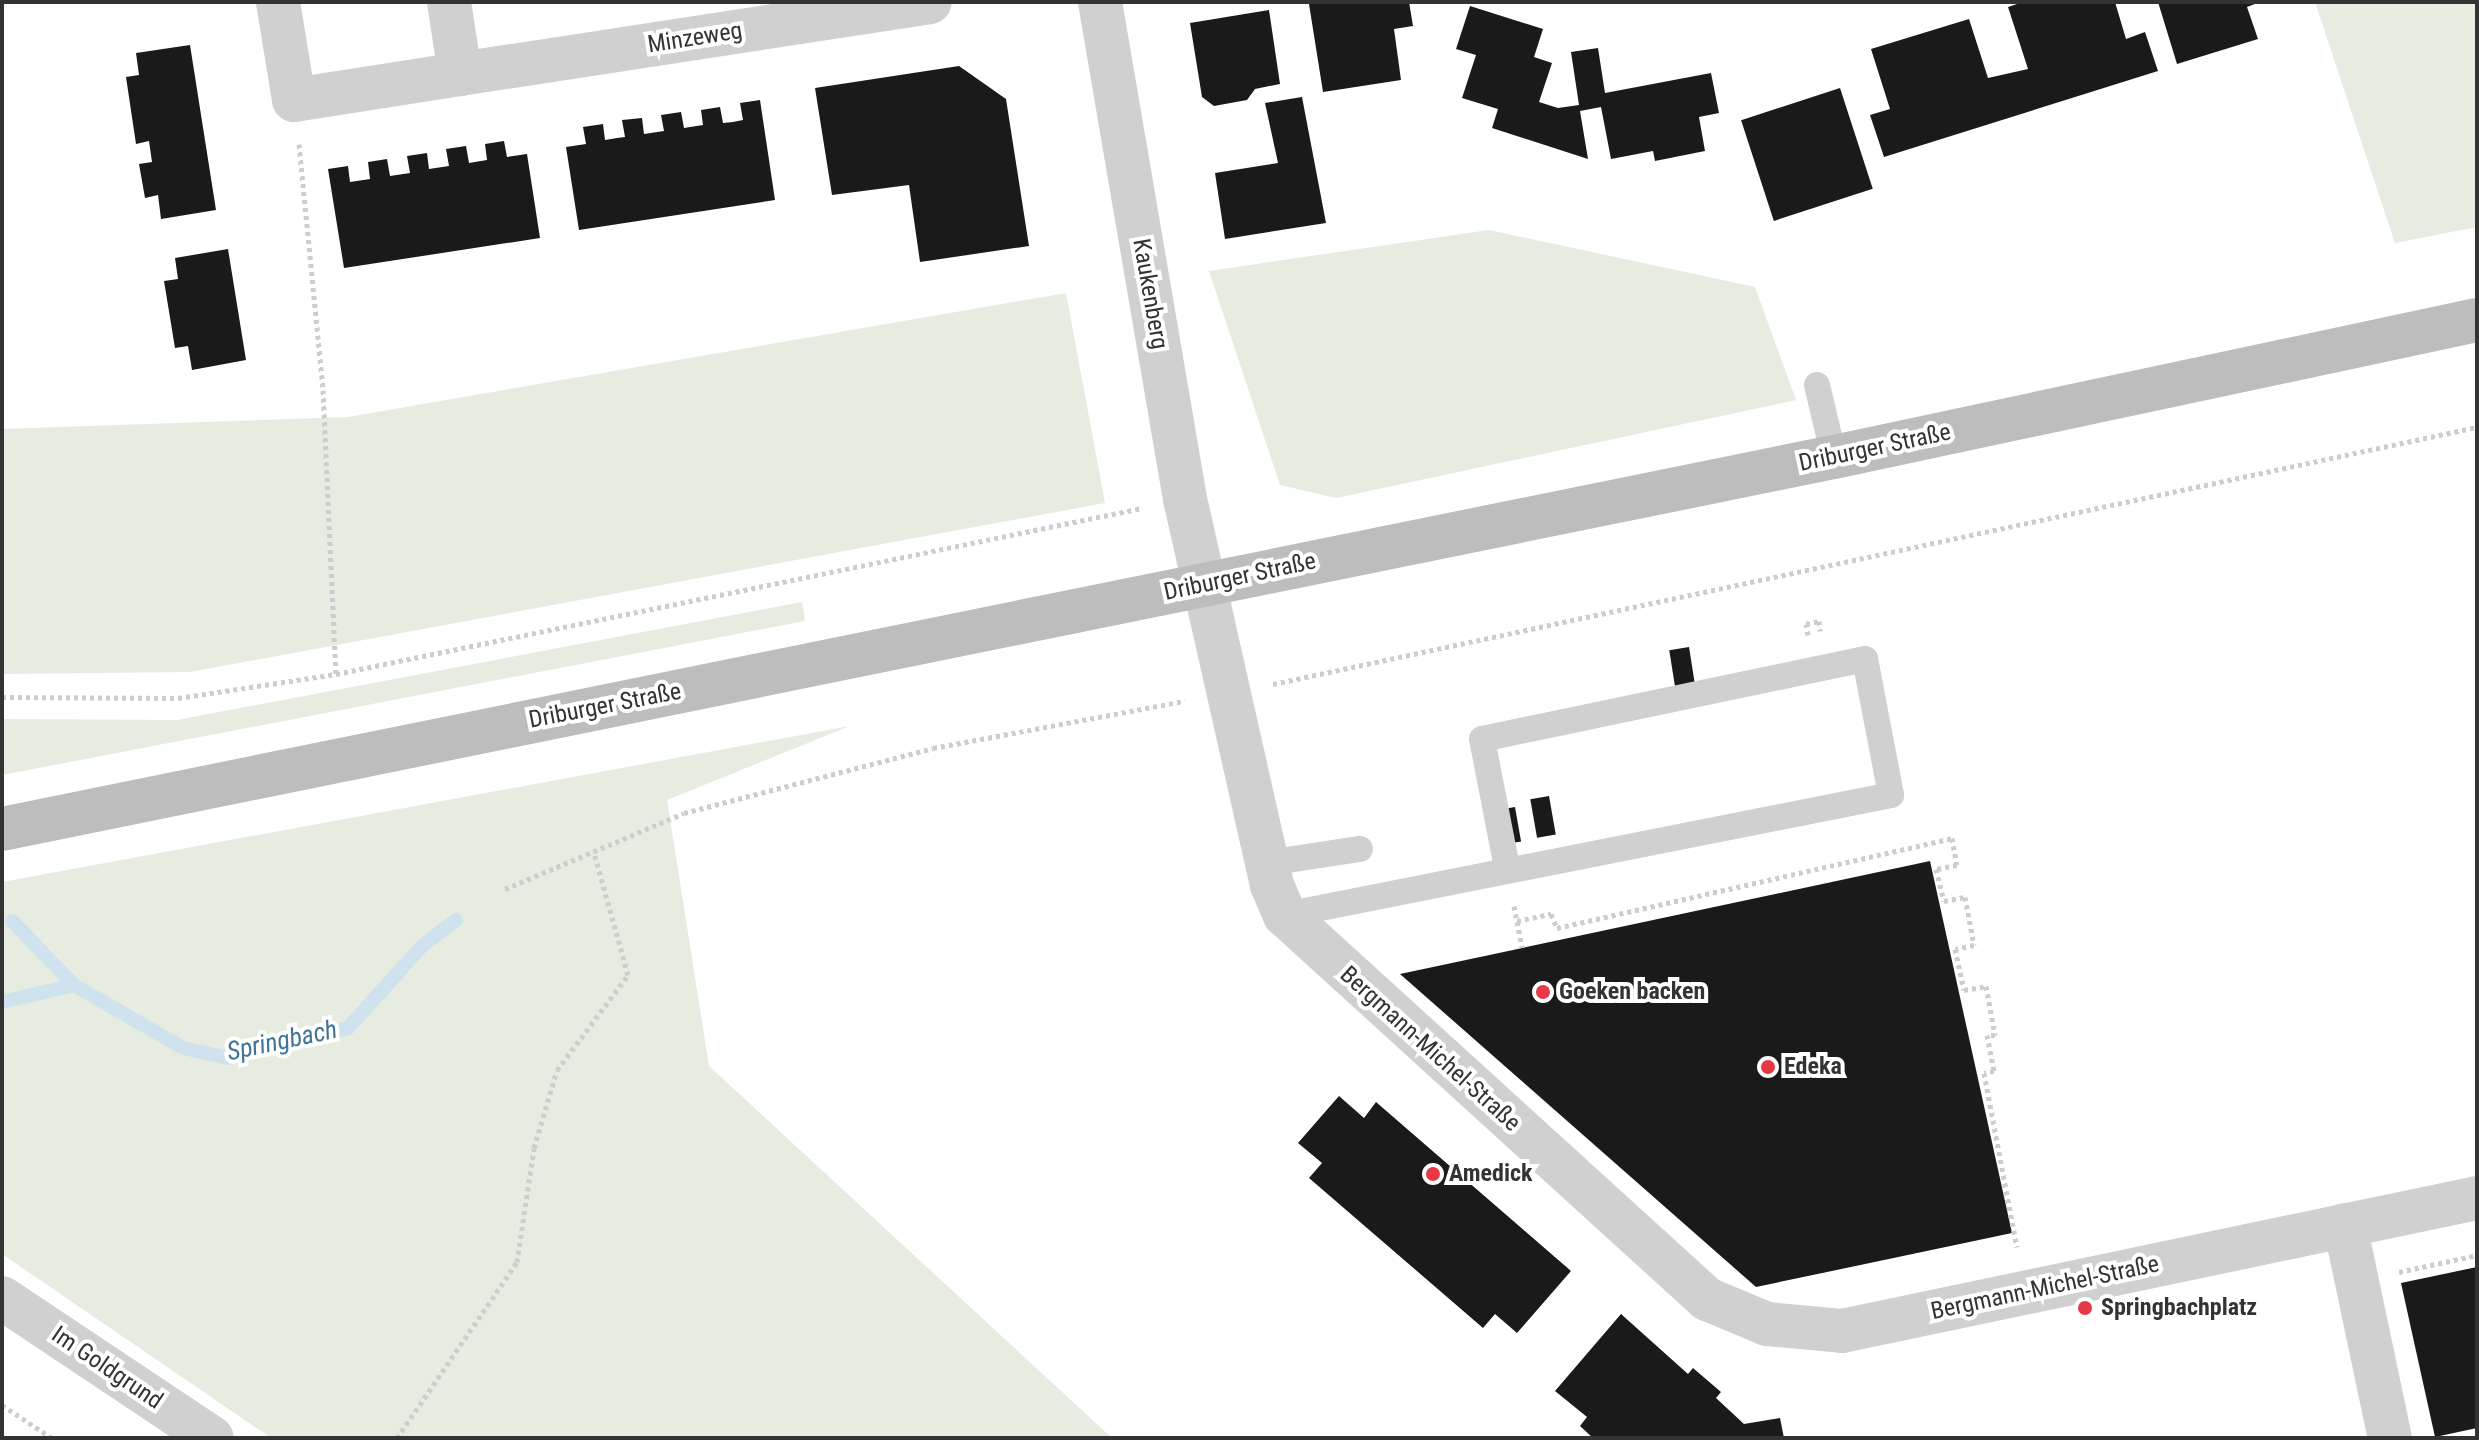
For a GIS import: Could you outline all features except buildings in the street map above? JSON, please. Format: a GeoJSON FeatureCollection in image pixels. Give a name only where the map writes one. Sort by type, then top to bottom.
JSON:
{"type":"FeatureCollection","features":[{"type":"Feature","properties":{"kind":"main road","name":"Driburger Straße"},"geometry":{"type":"LineString","coordinates":[[2,829],[1834,457],[2477,320]]}},
{"type":"Feature","properties":{"kind":"street"},"geometry":{"type":"LineString","coordinates":[[278,2],[294,100]]}},
{"type":"Feature","properties":{"kind":"street"},"geometry":{"type":"LineString","coordinates":[[449,2],[460,74]]}},
{"type":"Feature","properties":{"kind":"street","name":"Minzeweg"},"geometry":{"type":"LineString","coordinates":[[294,100],[930,2]]}},
{"type":"Feature","properties":{"kind":"street","name":"Kaukenberg"},"geometry":{"type":"LineString","coordinates":[[1100,2],[1185,499],[1204,586]]}},
{"type":"Feature","properties":{"kind":"street","name":"Bergmann-Michel-Straße"},"geometry":{"type":"LineString","coordinates":[[1204,586],[1267,863],[1285,915],[1707,1299],[1767,1324],[1842,1331],[2477,1198]]}},
{"type":"Feature","properties":{"kind":"street"},"geometry":{"type":"LineString","coordinates":[[2345,1225],[2390,1438]]}},
{"type":"Feature","properties":{"kind":"street","name":"Im Goldgrund"},"geometry":{"type":"LineString","coordinates":[[2,1298],[212,1438]]}},
{"type":"Feature","properties":{"kind":"lane"},"geometry":{"type":"LineString","coordinates":[[1817,385],[1834,457]]}},
{"type":"Feature","properties":{"kind":"lane"},"geometry":{"type":"LineString","coordinates":[[1285,915],[1507,868],[1891,795],[1865,659],[1482,739],[1507,868]]}},
{"type":"Feature","properties":{"kind":"lane"},"geometry":{"type":"LineString","coordinates":[[1267,863],[1360,849]]}},
{"type":"Feature","properties":{"kind":"path"},"geometry":{"type":"LineString","coordinates":[[294,100],[323,390],[336,674]]}},
{"type":"Feature","properties":{"kind":"path"},"geometry":{"type":"LineString","coordinates":[[505,889],[684,813],[933,748],[1230,693],[2477,427]]}},
{"type":"Feature","properties":{"kind":"path"},"geometry":{"type":"LineString","coordinates":[[2,697],[178,698],[336,674],[1185,499]]}},
{"type":"Feature","properties":{"kind":"path"},"geometry":{"type":"LineString","coordinates":[[1806,624],[1819,621]]}},
{"type":"Feature","properties":{"kind":"path"},"geometry":{"type":"LineString","coordinates":[[1517,921],[1551,914],[1557,928],[1952,838],[1957,865],[1936,869],[1944,901],[1965,897],[1974,945],[1955,949],[1964,990],[1986,986],[1995,1035],[1987,1035],[1994,1071],[1984,1073],[2026,1291]]}},
{"type":"Feature","properties":{"kind":"path"},"geometry":{"type":"LineString","coordinates":[[397,1438],[517,1262],[534,1148],[557,1070],[628,975],[594,852]]}},
{"type":"Feature","properties":{"kind":"path"},"geometry":{"type":"LineString","coordinates":[[2398,1272],[2477,1255]]}},
{"type":"Feature","properties":{"kind":"path"},"geometry":{"type":"LineString","coordinates":[[2,1405],[52,1438]]}},
{"type":"Feature","properties":{"kind":"shaded area"},"geometry":{"type":"Polygon","coordinates":[[[2315,2],[2477,2],[2477,227],[2395,243],[2315,2]]]}},
{"type":"Feature","properties":{"kind":"shaded area"},"geometry":{"type":"Polygon","coordinates":[[[1489,230],[1755,287],[1796,400],[1336,498],[1280,485],[1209,271],[1489,230]]]}},
{"type":"Feature","properties":{"kind":"shaded area"},"geometry":{"type":"Polygon","coordinates":[[[1066,293],[1105,503],[190,672],[2,674],[2,429],[348,417],[1066,293]]]}},
{"type":"Feature","properties":{"kind":"shaded area"},"geometry":{"type":"Polygon","coordinates":[[[802,602],[805,621],[2,775],[2,719],[177,720],[802,602]]]}},
{"type":"Feature","properties":{"kind":"shaded area"},"geometry":{"type":"Polygon","coordinates":[[[850,726],[667,800],[709,1066],[1112,1438],[271,1438],[2,1254],[2,882],[850,726]]]}},
{"type":"Feature","properties":{"kind":"waterway","name":"Springbach"},"geometry":{"type":"LineString","coordinates":[[12,921],[74,985],[183,1048],[228,1058],[348,1028],[422,946],[456,920]]}},
{"type":"Feature","properties":{"kind":"waterway"},"geometry":{"type":"LineString","coordinates":[[2,1002],[74,985]]}},
{"type":"Feature","properties":{"kind":"place","name":"Goeken backen"},"geometry":{"type":"Point","coordinates":[1543,992]}},
{"type":"Feature","properties":{"kind":"place","name":"Edeka"},"geometry":{"type":"Point","coordinates":[1768,1067]}},
{"type":"Feature","properties":{"kind":"place","name":"Amedick"},"geometry":{"type":"Point","coordinates":[1433,1174]}},
{"type":"Feature","properties":{"kind":"place","name":"Springbachplatz"},"geometry":{"type":"Point","coordinates":[2085,1308]}}]}
